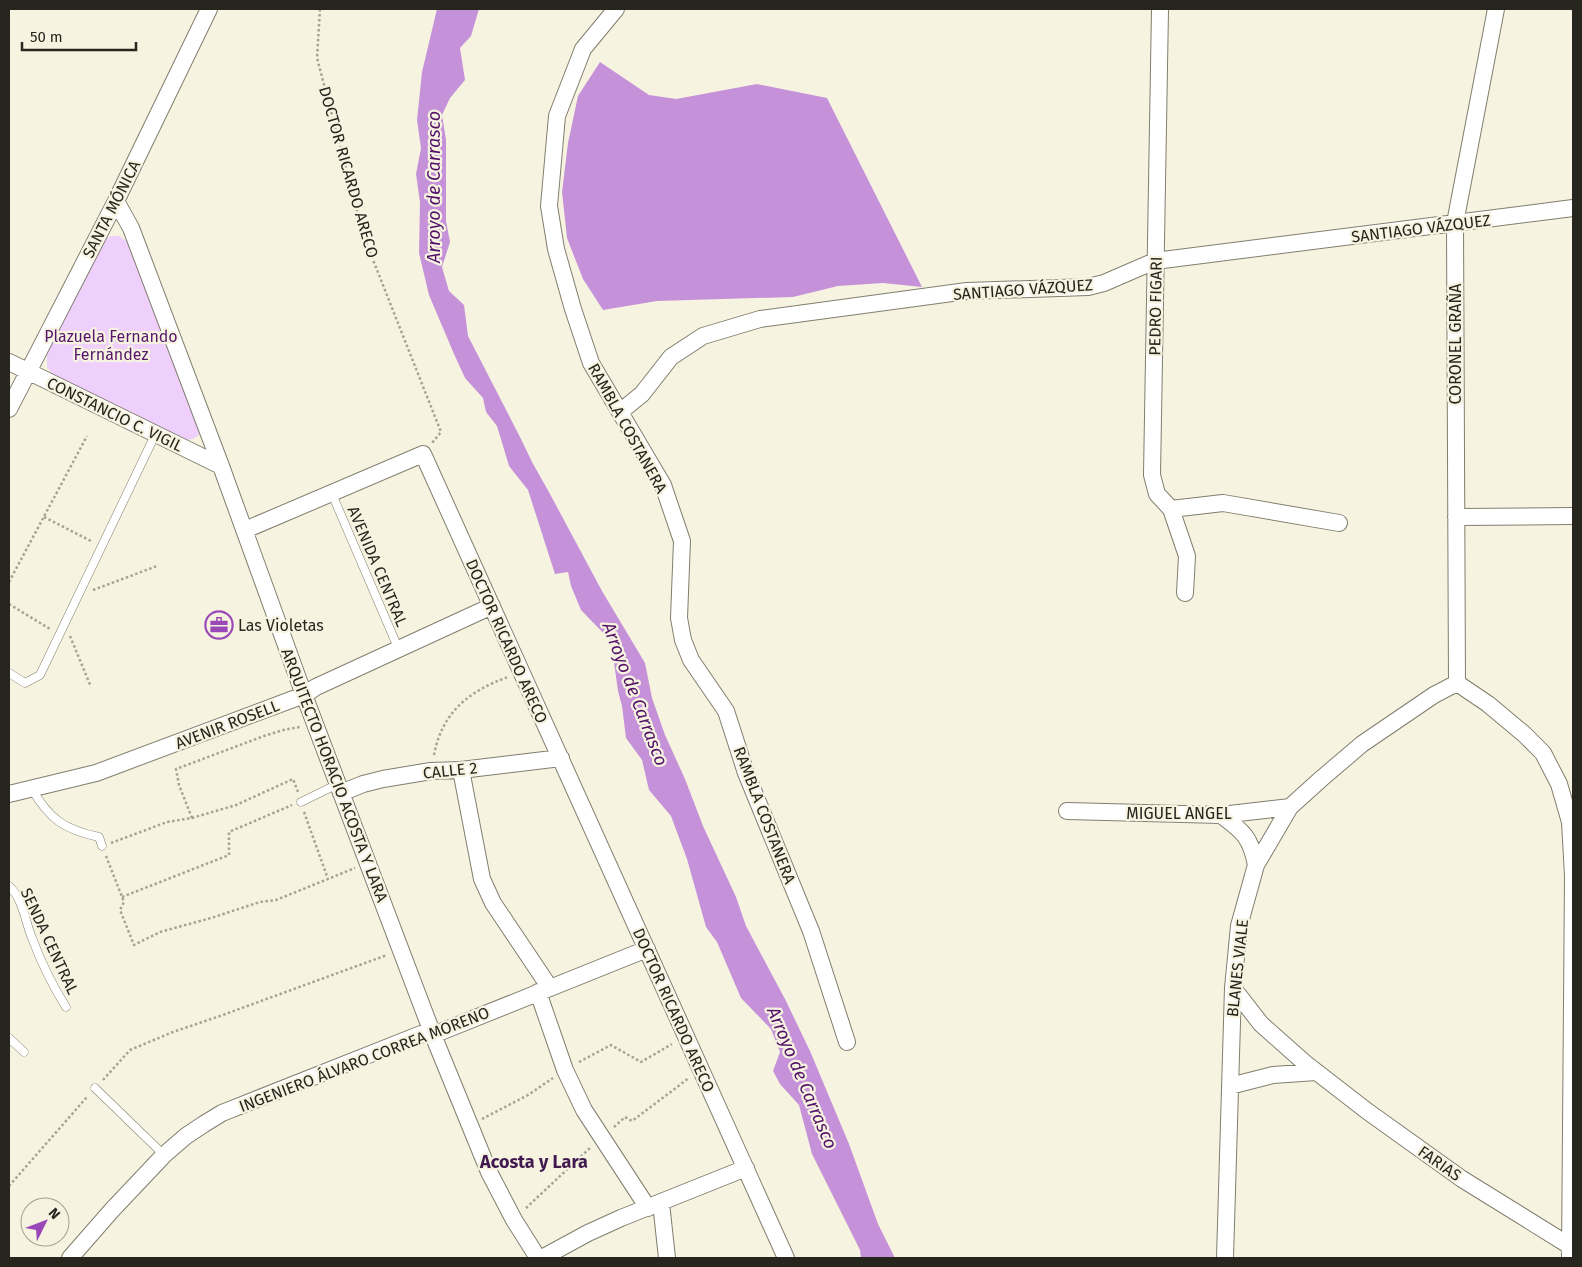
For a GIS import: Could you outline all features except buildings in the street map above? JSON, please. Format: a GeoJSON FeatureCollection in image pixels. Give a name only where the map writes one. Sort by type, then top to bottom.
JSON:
{"type":"FeatureCollection","features":[{"type":"Feature","properties":{"kind":"street","name":"SANTA MÓNICA"},"geometry":{"type":"LineString","coordinates":[[9,408],[116,201],[209,9]]}},
{"type":"Feature","properties":{"kind":"street","name":"RAMBLA COSTANERA"},"geometry":{"type":"LineString","coordinates":[[616,9],[583,49],[557,116],[550,206],[556,249],[591,363],[663,485],[682,541],[679,618],[683,640],[691,660],[726,711],[746,773],[811,931],[847,1042]]}},
{"type":"Feature","properties":{"kind":"street","name":"PEDRO FIGARI"},"geometry":{"type":"LineString","coordinates":[[1160,9],[1152,475],[1156,494],[1171,509],[1187,556],[1185,593]]}},
{"type":"Feature","properties":{"kind":"street","name":"CORONEL GRAÑA"},"geometry":{"type":"LineString","coordinates":[[1457,683],[1455,223],[1496,9]]}},
{"type":"Feature","properties":{"kind":"street","name":"ARQUITECTO HORACIO ACOSTA Y LARA"},"geometry":{"type":"LineString","coordinates":[[116,201],[131,228],[245,530],[314,722],[433,1035],[490,1172],[514,1220],[538,1258]]}},
{"type":"Feature","properties":{"kind":"street","name":"SANTIAGO VÁZQUEZ"},"geometry":{"type":"LineString","coordinates":[[620,412],[642,394],[672,357],[704,336],[760,320],[967,291],[1088,287],[1104,283],[1156,261],[1573,208]]}},
{"type":"Feature","properties":{"kind":"street","name":"CONSTANCIO C. VIGIL"},"geometry":{"type":"LineString","coordinates":[[9,362],[221,466]]}},
{"type":"Feature","properties":{"kind":"street"},"geometry":{"type":"LineString","coordinates":[[245,530],[423,454]]}},
{"type":"Feature","properties":{"kind":"street","name":"DOCTOR RICARDO ARECO"},"geometry":{"type":"LineString","coordinates":[[423,454],[786,1258]]}},
{"type":"Feature","properties":{"kind":"street"},"geometry":{"type":"LineString","coordinates":[[1171,509],[1223,503],[1339,523]]}},
{"type":"Feature","properties":{"kind":"street"},"geometry":{"type":"LineString","coordinates":[[1456,517],[1573,516]]}},
{"type":"Feature","properties":{"kind":"street","name":"AVENIR ROSELL"},"geometry":{"type":"LineString","coordinates":[[9,794],[96,773],[304,695],[316,687],[492,606]]}},
{"type":"Feature","properties":{"kind":"street"},"geometry":{"type":"LineString","coordinates":[[1457,683],[1495,710],[1543,753],[1559,784],[1570,822],[1573,876],[1570,1252]]}},
{"type":"Feature","properties":{"kind":"street","name":"BLANES VIALE"},"geometry":{"type":"LineString","coordinates":[[1226,1258],[1233,988],[1239,926],[1256,866],[1290,807],[1362,744],[1434,695],[1457,683]]}},
{"type":"Feature","properties":{"kind":"street","name":"CALLE 2"},"geometry":{"type":"LineString","coordinates":[[340,788],[431,771],[461,770],[561,758]]}},
{"type":"Feature","properties":{"kind":"street"},"geometry":{"type":"LineString","coordinates":[[461,770],[482,879],[493,903],[544,990],[565,1070],[584,1110],[654,1206],[667,1258]]}},
{"type":"Feature","properties":{"kind":"street","name":"MIGUEL ANGEL"},"geometry":{"type":"LineString","coordinates":[[1067,811],[1221,815],[1290,807]]}},
{"type":"Feature","properties":{"kind":"street"},"geometry":{"type":"LineString","coordinates":[[1221,815],[1237,826],[1246,836],[1253,848],[1256,866]]}},
{"type":"Feature","properties":{"kind":"street","name":"INGENIERO ÁLVARO CORREA MORENO"},"geometry":{"type":"LineString","coordinates":[[70,1258],[164,1155],[186,1136],[222,1113],[421,1034],[433,1035],[647,949]]}},
{"type":"Feature","properties":{"kind":"street","name":"FARIAS"},"geometry":{"type":"LineString","coordinates":[[1233,988],[1261,1024],[1316,1072],[1462,1179],[1570,1252]]}},
{"type":"Feature","properties":{"kind":"street"},"geometry":{"type":"LineString","coordinates":[[1230,1086],[1273,1075],[1316,1072]]}},
{"type":"Feature","properties":{"kind":"street"},"geometry":{"type":"LineString","coordinates":[[542,1258],[588,1234],[746,1168]]}},
{"type":"Feature","properties":{"kind":"lane"},"geometry":{"type":"LineString","coordinates":[[9,673],[25,683],[40,676],[156,434]]}},
{"type":"Feature","properties":{"kind":"lane","name":"AVENIDA CENTRAL"},"geometry":{"type":"LineString","coordinates":[[332,494],[398,650]]}},
{"type":"Feature","properties":{"kind":"lane"},"geometry":{"type":"LineString","coordinates":[[301,802],[340,788]]}},
{"type":"Feature","properties":{"kind":"lane"},"geometry":{"type":"LineString","coordinates":[[32,789],[42,807],[62,824],[78,833],[99,837],[102,846]]}},
{"type":"Feature","properties":{"kind":"lane","name":"SENDA CENTRAL"},"geometry":{"type":"LineString","coordinates":[[9,886],[16,893],[31,937],[50,982],[66,1007]]}},
{"type":"Feature","properties":{"kind":"lane"},"geometry":{"type":"LineString","coordinates":[[9,1038],[24,1052]]}},
{"type":"Feature","properties":{"kind":"lane"},"geometry":{"type":"LineString","coordinates":[[95,1088],[164,1155]]}},
{"type":"Feature","properties":{"kind":"path","name":"DOCTOR RICARDO ARECO"},"geometry":{"type":"LineString","coordinates":[[320,9],[317,58],[364,238],[442,432],[423,454]]}},
{"type":"Feature","properties":{"kind":"path"},"geometry":{"type":"LineString","coordinates":[[9,582],[87,436]]}},
{"type":"Feature","properties":{"kind":"path"},"geometry":{"type":"LineString","coordinates":[[44,517],[102,546]]}},
{"type":"Feature","properties":{"kind":"path"},"geometry":{"type":"LineString","coordinates":[[78,596],[157,566]]}},
{"type":"Feature","properties":{"kind":"path"},"geometry":{"type":"LineString","coordinates":[[9,604],[60,635]]}},
{"type":"Feature","properties":{"kind":"path"},"geometry":{"type":"LineString","coordinates":[[65,624],[91,687]]}},
{"type":"Feature","properties":{"kind":"path"},"geometry":{"type":"LineString","coordinates":[[431,771],[436,742],[446,721],[465,700],[487,685],[522,672]]}},
{"type":"Feature","properties":{"kind":"path"},"geometry":{"type":"LineString","coordinates":[[192,818],[179,785],[176,769],[264,736],[314,722]]}},
{"type":"Feature","properties":{"kind":"path"},"geometry":{"type":"LineString","coordinates":[[328,878],[293,780],[236,806],[192,818],[167,822],[102,846],[124,902],[120,910],[134,945],[160,932],[260,902],[276,900],[368,863]]}},
{"type":"Feature","properties":{"kind":"path"},"geometry":{"type":"LineString","coordinates":[[121,897],[229,855],[229,832],[301,802]]}},
{"type":"Feature","properties":{"kind":"path"},"geometry":{"type":"LineString","coordinates":[[9,1186],[130,1050],[173,1032],[400,950]]}},
{"type":"Feature","properties":{"kind":"green space","name":"Plazuela Fernando Fernández"},"geometry":{"type":"Polygon","coordinates":[[[111,236],[119,236],[130,243],[200,428],[199,435],[193,439],[186,440],[53,375],[47,367],[47,353],[102,244],[111,236]]]}},
{"type":"Feature","properties":{"kind":"water","name":"Arroyo de Carrasco"},"geometry":{"type":"Polygon","coordinates":[[[437,9],[479,9],[471,36],[460,48],[465,80],[450,98],[442,115],[446,140],[446,221],[450,242],[442,267],[449,291],[464,305],[468,336],[532,462],[602,591],[645,663],[652,698],[665,735],[685,779],[703,826],[736,897],[746,926],[810,1051],[849,1144],[878,1224],[895,1258],[861,1258],[860,1250],[812,1154],[799,1105],[780,1084],[773,1071],[780,1052],[771,1029],[741,998],[717,942],[706,927],[687,859],[671,816],[649,790],[642,760],[626,738],[611,641],[581,610],[571,586],[568,572],[555,574],[528,490],[509,466],[497,426],[486,412],[483,398],[465,378],[429,295],[419,253],[420,202],[416,174],[421,148],[417,120],[422,72],[437,9]]]}},
{"type":"Feature","properties":{"kind":"water"},"geometry":{"type":"Polygon","coordinates":[[[600,62],[649,95],[676,99],[757,84],[827,98],[922,287],[883,283],[838,286],[793,297],[657,301],[603,310],[583,279],[567,238],[562,192],[568,143],[578,96],[600,62]]]}},
{"type":"Feature","properties":{"kind":"place","name":"Las Violetas"},"geometry":{"type":"Point","coordinates":[219,625]}},
{"type":"Feature","properties":{"kind":"district","name":"Acosta y Lara"},"geometry":{"type":"Point","coordinates":[534,1162]}}]}
